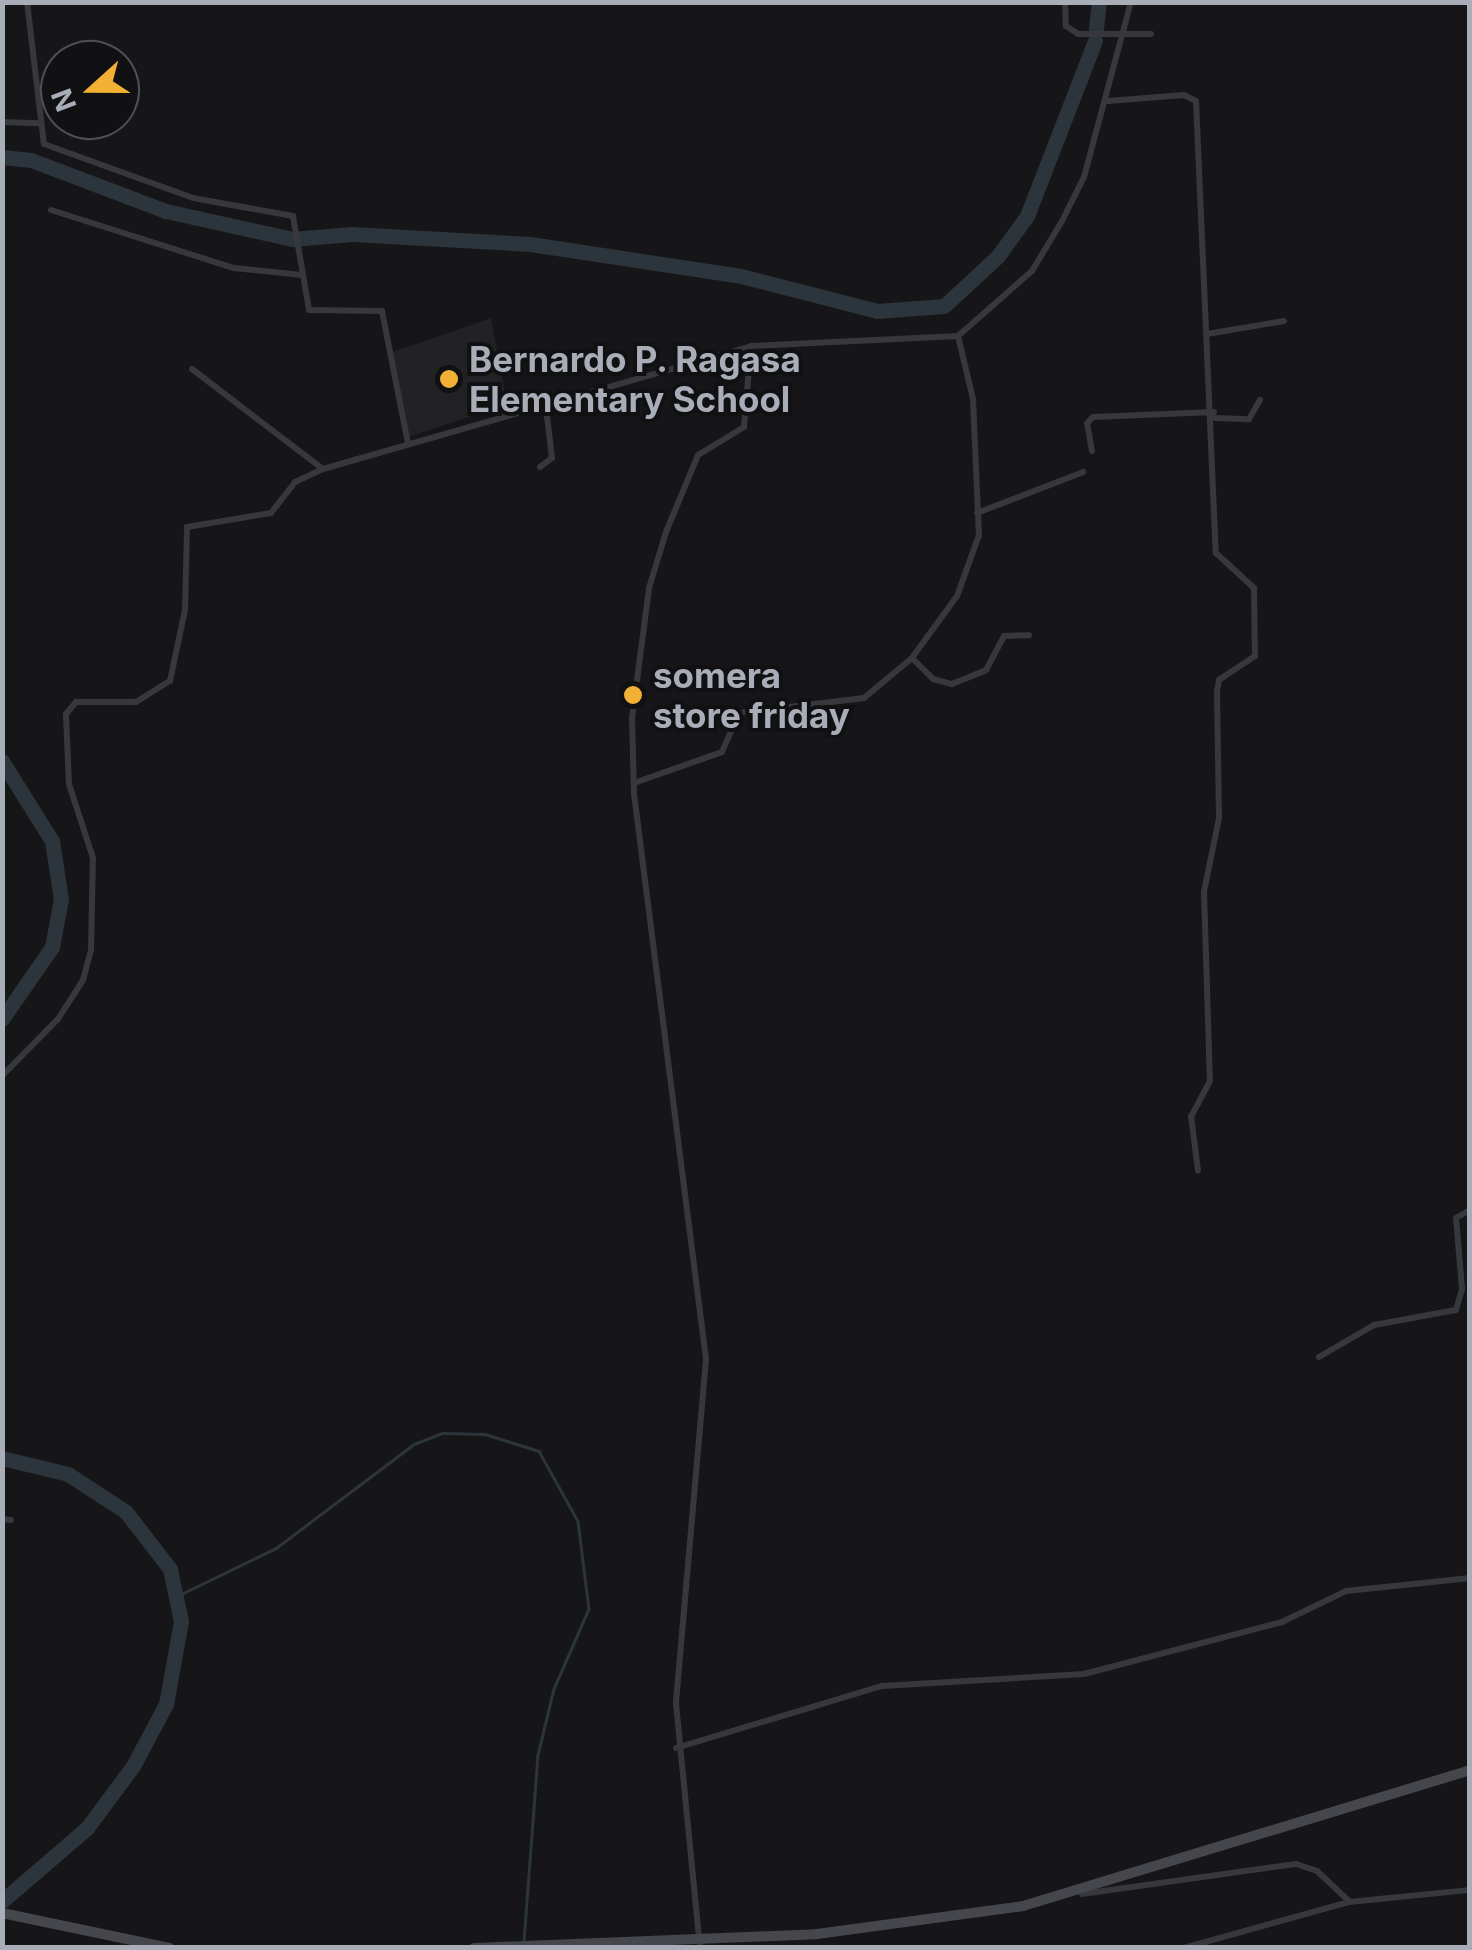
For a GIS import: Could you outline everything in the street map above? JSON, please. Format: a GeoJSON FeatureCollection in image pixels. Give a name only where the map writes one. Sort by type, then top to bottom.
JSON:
{"type":"FeatureCollection","features":[{"type":"Feature","properties":{"kind":"street"},"geometry":{"type":"LineString","coordinates":[[2,122],[40,122],[27,2]]}},
{"type":"Feature","properties":{"kind":"street"},"geometry":{"type":"LineString","coordinates":[[1065,2],[1071,30],[1124,36],[1151,34]]}},
{"type":"Feature","properties":{"kind":"street"},"geometry":{"type":"LineString","coordinates":[[2,1076],[58,1019],[83,980],[91,950],[93,858],[69,784],[66,714],[76,702],[136,702],[170,681],[185,610],[188,528],[271,513],[295,482],[322,469],[408,442],[546,408],[751,346],[958,336],[1032,272],[1084,176],[1108,101],[1131,2]]}},
{"type":"Feature","properties":{"kind":"street"},"geometry":{"type":"LineString","coordinates":[[1108,101],[1184,95],[1196,101],[1207,334],[1215,415],[1216,553],[1254,588],[1253,661],[1219,680],[1217,691],[1219,818],[1204,892],[1210,1081],[1191,1116],[1198,1171]]}},
{"type":"Feature","properties":{"kind":"street"},"geometry":{"type":"LineString","coordinates":[[45,140],[48,149],[193,198],[282,210],[297,233],[311,312],[382,311],[408,442]]}},
{"type":"Feature","properties":{"kind":"street"},"geometry":{"type":"LineString","coordinates":[[51,210],[234,268],[302,274]]}},
{"type":"Feature","properties":{"kind":"street"},"geometry":{"type":"LineString","coordinates":[[1207,334],[1284,320]]}},
{"type":"Feature","properties":{"kind":"street"},"geometry":{"type":"LineString","coordinates":[[634,783],[722,752],[739,713],[864,698],[912,658],[969,572],[977,513],[973,399],[958,336]]}},
{"type":"Feature","properties":{"kind":"street"},"geometry":{"type":"LineString","coordinates":[[700,1942],[676,1748],[684,1575],[706,1359],[634,783],[632,718],[649,588],[694,460],[747,420],[751,346]]}},
{"type":"Feature","properties":{"kind":"street"},"geometry":{"type":"LineString","coordinates":[[192,369],[322,469]]}},
{"type":"Feature","properties":{"kind":"street"},"geometry":{"type":"LineString","coordinates":[[1092,451],[1087,423],[1093,417],[1249,418],[1260,400]]}},
{"type":"Feature","properties":{"kind":"street"},"geometry":{"type":"LineString","coordinates":[[540,467],[552,458],[546,408]]}},
{"type":"Feature","properties":{"kind":"street"},"geometry":{"type":"LineString","coordinates":[[977,513],[1083,472]]}},
{"type":"Feature","properties":{"kind":"street"},"geometry":{"type":"LineString","coordinates":[[912,658],[933,680],[952,684],[986,670],[1000,638],[1029,635]]}},
{"type":"Feature","properties":{"kind":"street"},"geometry":{"type":"LineString","coordinates":[[1319,1357],[1374,1325],[1456,1310],[1462,1290],[1456,1218],[1470,1210]]}},
{"type":"Feature","properties":{"kind":"street"},"geometry":{"type":"LineString","coordinates":[[676,1748],[882,1686],[1084,1674],[1282,1622],[1346,1591],[1470,1578]]}},
{"type":"Feature","properties":{"kind":"street"},"geometry":{"type":"LineString","coordinates":[[1082,1894],[1359,1798],[1470,1770]]}},
{"type":"Feature","properties":{"kind":"street"},"geometry":{"type":"LineString","coordinates":[[474,1948],[700,1942],[886,1929],[1082,1894],[1296,1864],[1317,1870],[1350,1902]]}},
{"type":"Feature","properties":{"kind":"street"},"geometry":{"type":"LineString","coordinates":[[1184,1948],[1350,1902],[1470,1890]]}},
{"type":"Feature","properties":{"kind":"street"},"geometry":{"type":"LineString","coordinates":[[2,1912],[169,1948]]}},
{"type":"Feature","properties":{"kind":"shaded area","name":"Bernardo P. Ragasa Elementary School"},"geometry":{"type":"Polygon","coordinates":[[[491,318],[507,404],[408,437],[390,353],[491,318]]]}},
{"type":"Feature","properties":{"kind":"waterway"},"geometry":{"type":"LineString","coordinates":[[1096,29],[1099,2]]}},
{"type":"Feature","properties":{"kind":"waterway"},"geometry":{"type":"LineString","coordinates":[[2,157],[31,160],[166,211],[292,239],[352,234],[530,244],[741,276],[877,311],[944,306],[998,256],[1027,216],[1095,41]]}},
{"type":"Feature","properties":{"kind":"waterway"},"geometry":{"type":"LineString","coordinates":[[2,761],[52,841],[61,899],[52,947],[2,1019]]}},
{"type":"Feature","properties":{"kind":"waterway"},"geometry":{"type":"LineString","coordinates":[[175,1597],[276,1548],[414,1444],[443,1433],[485,1434],[539,1451],[578,1521],[589,1609],[554,1689],[538,1755],[524,1941]]}},
{"type":"Feature","properties":{"kind":"waterway"},"geometry":{"type":"LineString","coordinates":[[2,1458],[68,1474],[126,1512],[170,1569],[181,1621],[166,1704],[133,1766],[87,1828],[2,1901]]}},
{"type":"Feature","properties":{"kind":"place","name":"Bernardo P. Ragasa Elementary School"},"geometry":{"type":"Point","coordinates":[449,379]}},
{"type":"Feature","properties":{"kind":"place","name":"somera store friday"},"geometry":{"type":"Point","coordinates":[633,695]}}]}
